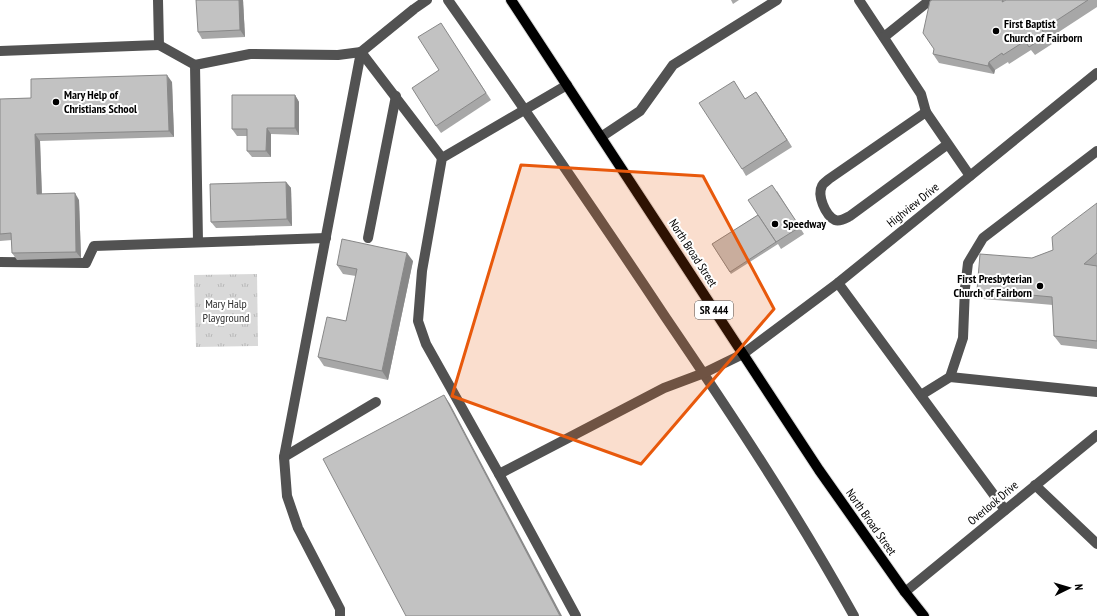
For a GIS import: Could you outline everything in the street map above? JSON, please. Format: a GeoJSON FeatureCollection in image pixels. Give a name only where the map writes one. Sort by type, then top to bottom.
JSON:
{"type":"FeatureCollection","features":[{"type":"Feature","properties":{"kind":"main road","name":"North Broad Street"},"geometry":{"type":"LineString","coordinates":[[511,0],[819,470],[905,592],[924,616]]}},
{"type":"Feature","properties":{"kind":"street"},"geometry":{"type":"LineString","coordinates":[[158,0],[159,45]]}},
{"type":"Feature","properties":{"kind":"street"},"geometry":{"type":"LineString","coordinates":[[0,51],[159,45],[195,65],[250,54],[338,55],[361,52],[427,0]]}},
{"type":"Feature","properties":{"kind":"street"},"geometry":{"type":"LineString","coordinates":[[448,0],[526,111],[704,374],[807,534],[854,616]]}},
{"type":"Feature","properties":{"kind":"street"},"geometry":{"type":"LineString","coordinates":[[601,137],[640,111],[672,65],[777,0]]}},
{"type":"Feature","properties":{"kind":"street"},"geometry":{"type":"LineString","coordinates":[[859,0],[921,94],[926,112],[970,176]]}},
{"type":"Feature","properties":{"kind":"street"},"geometry":{"type":"LineString","coordinates":[[884,37],[930,0]]}},
{"type":"Feature","properties":{"kind":"street"},"geometry":{"type":"LineString","coordinates":[[361,52],[442,158],[422,271],[418,321],[426,344],[576,616]]}},
{"type":"Feature","properties":{"kind":"street"},"geometry":{"type":"LineString","coordinates":[[341,614],[298,528],[287,496],[284,457],[361,52]]}},
{"type":"Feature","properties":{"kind":"street"},"geometry":{"type":"LineString","coordinates":[[195,65],[198,242]]}},
{"type":"Feature","properties":{"kind":"street","name":"Highview Drive"},"geometry":{"type":"LineString","coordinates":[[499,474],[664,388],[704,374],[743,354],[838,283],[970,176],[1095,78]]}},
{"type":"Feature","properties":{"kind":"street"},"geometry":{"type":"LineString","coordinates":[[442,158],[567,86]]}},
{"type":"Feature","properties":{"kind":"street"},"geometry":{"type":"LineString","coordinates":[[368,238],[396,96]]}},
{"type":"Feature","properties":{"kind":"street"},"geometry":{"type":"LineString","coordinates":[[926,112],[829,179],[822,186],[820,195],[823,206],[830,216],[836,220],[843,220],[948,144]]}},
{"type":"Feature","properties":{"kind":"street"},"geometry":{"type":"LineString","coordinates":[[950,376],[963,338],[965,288],[968,263],[983,238],[1097,151]]}},
{"type":"Feature","properties":{"kind":"street"},"geometry":{"type":"LineString","coordinates":[[0,262],[86,263],[94,246],[326,238]]}},
{"type":"Feature","properties":{"kind":"street"},"geometry":{"type":"LineString","coordinates":[[838,283],[1005,510]]}},
{"type":"Feature","properties":{"kind":"street"},"geometry":{"type":"LineString","coordinates":[[920,394],[950,376],[1097,392]]}},
{"type":"Feature","properties":{"kind":"street"},"geometry":{"type":"LineString","coordinates":[[284,457],[376,402]]}},
{"type":"Feature","properties":{"kind":"street","name":"Overlook Drive"},"geometry":{"type":"LineString","coordinates":[[905,592],[1097,435]]}},
{"type":"Feature","properties":{"kind":"street"},"geometry":{"type":"LineString","coordinates":[[1035,485],[1097,544]]}},
{"type":"Feature","properties":{"kind":"highlighted area"},"geometry":{"type":"Polygon","coordinates":[[[521,165],[703,176],[774,309],[641,464],[452,396],[521,165]]]}},
{"type":"Feature","properties":{"kind":"green space","name":"Mary Halp Playground"},"geometry":{"type":"Polygon","coordinates":[[[257,274],[258,346],[196,347],[194,275],[257,274]]]}},
{"type":"Feature","properties":{"kind":"building"},"geometry":{"type":"Polygon","coordinates":[[[196,0],[239,0],[240,30],[198,32],[196,0]]]}},
{"type":"Feature","properties":{"kind":"building","name":"First Baptist Church of Fairborn"},"geometry":{"type":"Polygon","coordinates":[[[1003,0],[1002,2],[1006,0],[1088,0],[1042,30],[1046,36],[1029,47],[1025,41],[1003,55],[1002,53],[989,62],[988,66],[933,54],[934,49],[923,33],[930,1],[1003,0]]]}},
{"type":"Feature","properties":{"kind":"building"},"geometry":{"type":"Polygon","coordinates":[[[441,23],[486,93],[436,126],[412,88],[439,70],[418,37],[441,23]]]}},
{"type":"Feature","properties":{"kind":"building"},"geometry":{"type":"Polygon","coordinates":[[[167,75],[169,131],[35,134],[37,194],[75,193],[76,252],[12,253],[11,233],[0,234],[0,99],[31,98],[31,79],[167,75]]]}},
{"type":"Feature","properties":{"kind":"building"},"geometry":{"type":"Polygon","coordinates":[[[734,81],[745,99],[756,92],[787,140],[742,169],[699,103],[734,81]]]}},
{"type":"Feature","properties":{"kind":"building"},"geometry":{"type":"Polygon","coordinates":[[[232,95],[295,95],[295,128],[267,128],[266,151],[247,151],[247,129],[232,129],[232,95]]]}},
{"type":"Feature","properties":{"kind":"building"},"geometry":{"type":"Polygon","coordinates":[[[286,182],[287,219],[211,222],[210,184],[286,182]]]}},
{"type":"Feature","properties":{"kind":"building"},"geometry":{"type":"Polygon","coordinates":[[[772,185],[800,227],[776,242],[748,200],[772,185]]]}},
{"type":"Feature","properties":{"kind":"building","name":"First Presbyterian Church of Fairborn"},"geometry":{"type":"Polygon","coordinates":[[[1097,203],[1097,253],[1084,264],[1097,266],[1097,341],[1054,336],[1052,297],[977,290],[980,254],[1032,258],[1053,250],[1052,237],[1097,203]]]}},
{"type":"Feature","properties":{"kind":"building"},"geometry":{"type":"Polygon","coordinates":[[[758,215],[776,242],[730,272],[712,244],[758,215]]]}},
{"type":"Feature","properties":{"kind":"building"},"geometry":{"type":"Polygon","coordinates":[[[342,239],[407,253],[382,371],[318,357],[327,317],[346,321],[357,269],[337,265],[342,239]]]}},
{"type":"Feature","properties":{"kind":"building"},"geometry":{"type":"Polygon","coordinates":[[[444,395],[560,616],[406,616],[323,459],[444,395]]]}},
{"type":"Feature","properties":{"kind":"place","name":"First Baptist Church of Fairborn"},"geometry":{"type":"Point","coordinates":[996,31]}},
{"type":"Feature","properties":{"kind":"place","name":"Mary Help of Christians School"},"geometry":{"type":"Point","coordinates":[56,102]}},
{"type":"Feature","properties":{"kind":"place","name":"Speedway"},"geometry":{"type":"Point","coordinates":[775,224]}},
{"type":"Feature","properties":{"kind":"place","name":"First Presbyterian Church of Fairborn"},"geometry":{"type":"Point","coordinates":[1040,286]}}]}
